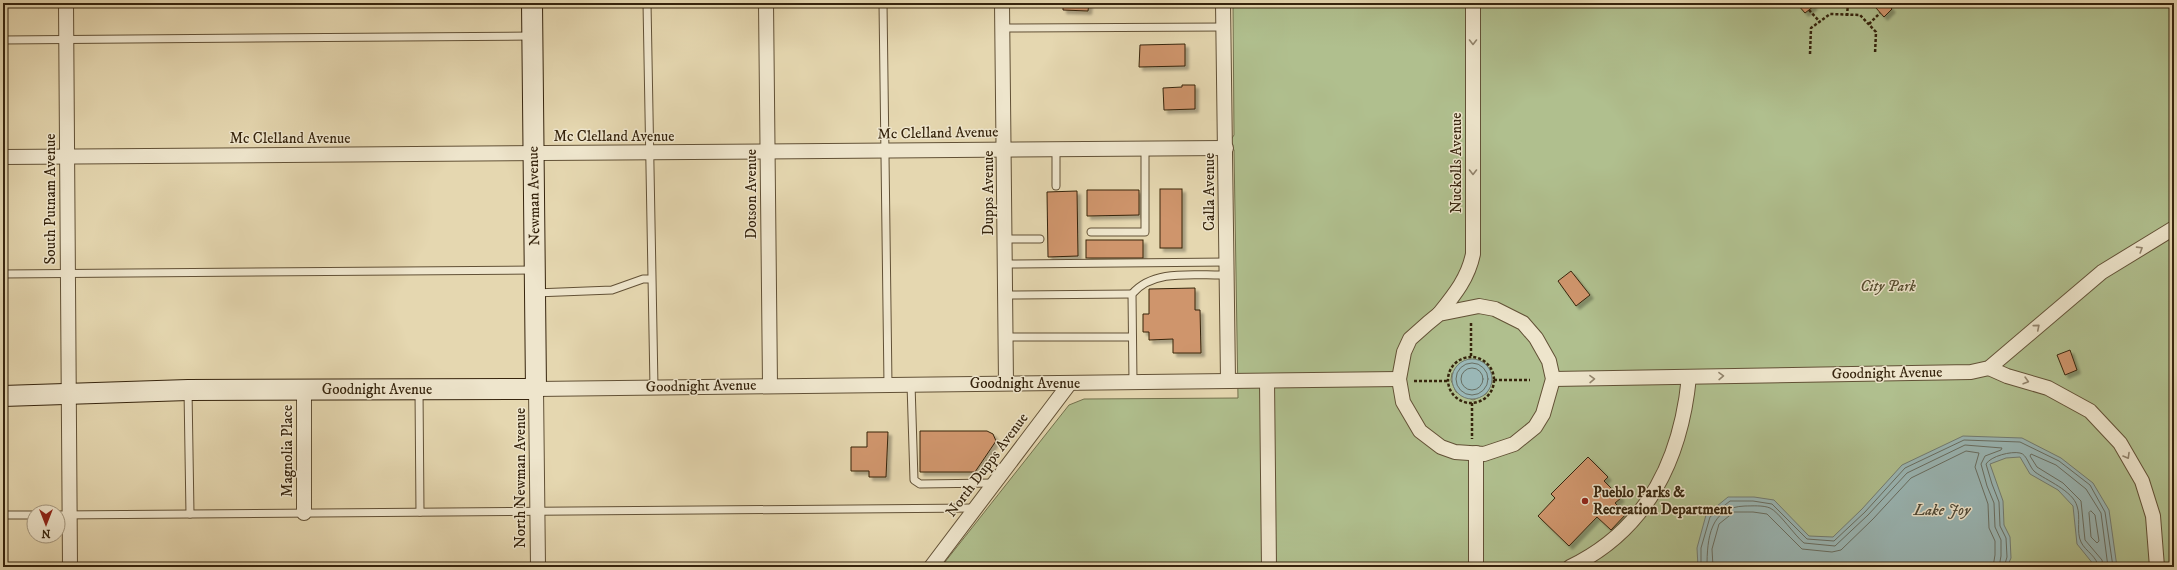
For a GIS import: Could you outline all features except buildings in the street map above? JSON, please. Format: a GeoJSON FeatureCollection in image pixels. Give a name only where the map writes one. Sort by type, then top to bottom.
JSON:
{"type":"FeatureCollection","features":[{"type":"Feature","properties":{"kind":"street","name":"South Putnam Avenue"},"geometry":{"type":"LineString","coordinates":[[64,504],[68,395],[66,3]]}},
{"type":"Feature","properties":{"kind":"street","name":"Newman Avenue"},"geometry":{"type":"LineString","coordinates":[[532,3],[536,389]]}},
{"type":"Feature","properties":{"kind":"street","name":"Dotson Avenue"},"geometry":{"type":"LineString","coordinates":[[766,3],[770,385]]}},
{"type":"Feature","properties":{"kind":"street","name":"Dupps Avenue"},"geometry":{"type":"LineString","coordinates":[[1002,3],[1006,384]]}},
{"type":"Feature","properties":{"kind":"street","name":"Calla Avenue"},"geometry":{"type":"LineString","coordinates":[[1223,3],[1228,380]]}},
{"type":"Feature","properties":{"kind":"street","name":"Nuckolls Avenue"},"geometry":{"type":"LineString","coordinates":[[1403,380],[1404,352],[1410,339],[1439,314],[1470,271],[1473,254],[1472,3]]}},
{"type":"Feature","properties":{"kind":"street","name":"Mc Clelland Avenue"},"geometry":{"type":"LineString","coordinates":[[3,157],[1226,148]]}},
{"type":"Feature","properties":{"kind":"street","name":"Goodnight Avenue"},"geometry":{"type":"LineString","coordinates":[[1552,379],[1971,372],[1989,368],[2102,272],[2174,228]]}},
{"type":"Feature","properties":{"kind":"street"},"geometry":{"type":"LineString","coordinates":[[1403,380],[1403,402],[1420,431],[1441,447],[1455,452],[1474,448],[1484,454],[1514,444],[1535,427],[1543,414],[1550,392],[1552,379],[1549,360],[1536,338],[1523,323],[1495,309],[1479,306],[1439,314]]}},
{"type":"Feature","properties":{"kind":"street"},"geometry":{"type":"LineString","coordinates":[[1989,368],[2007,376],[2048,388],[2090,411],[2120,443],[2142,481],[2153,516],[2157,567]]}},
{"type":"Feature","properties":{"kind":"street"},"geometry":{"type":"LineString","coordinates":[[1570,567],[1592,556],[1627,527],[1658,488],[1677,444],[1684,415],[1689,377]]}},
{"type":"Feature","properties":{"kind":"street","name":"Goodnight Avenue"},"geometry":{"type":"LineString","coordinates":[[3,396],[188,390],[536,389],[770,385],[1070,384],[1228,380],[1403,380]]}},
{"type":"Feature","properties":{"kind":"street"},"geometry":{"type":"LineString","coordinates":[[1267,381],[1269,567]]}},
{"type":"Feature","properties":{"kind":"street","name":"North Dupps Avenue"},"geometry":{"type":"LineString","coordinates":[[931,567],[1070,384]]}},
{"type":"Feature","properties":{"kind":"street","name":"Magnolia Place"},"geometry":{"type":"LineString","coordinates":[[304,389],[304,513]]}},
{"type":"Feature","properties":{"kind":"street","name":"North Newman Avenue"},"geometry":{"type":"LineString","coordinates":[[536,389],[538,567]]}},
{"type":"Feature","properties":{"kind":"street"},"geometry":{"type":"LineString","coordinates":[[1474,448],[1476,567]]}},
{"type":"Feature","properties":{"kind":"street","name":"South Putnam Avenue"},"geometry":{"type":"LineString","coordinates":[[66,532],[70,567]]}},
{"type":"Feature","properties":{"kind":"lane"},"geometry":{"type":"LineString","coordinates":[[647,3],[654,387]]}},
{"type":"Feature","properties":{"kind":"lane"},"geometry":{"type":"LineString","coordinates":[[883,3],[888,384]]}},
{"type":"Feature","properties":{"kind":"lane"},"geometry":{"type":"LineString","coordinates":[[1002,28],[1224,26]]}},
{"type":"Feature","properties":{"kind":"lane"},"geometry":{"type":"LineString","coordinates":[[3,40],[533,36]]}},
{"type":"Feature","properties":{"kind":"lane"},"geometry":{"type":"LineString","coordinates":[[1056,149],[1056,186]]}},
{"type":"Feature","properties":{"kind":"lane"},"geometry":{"type":"LineString","coordinates":[[1091,232],[1145,232],[1145,149]]}},
{"type":"Feature","properties":{"kind":"lane"},"geometry":{"type":"LineString","coordinates":[[1005,240],[1040,239]]}},
{"type":"Feature","properties":{"kind":"lane"},"geometry":{"type":"LineString","coordinates":[[1167,276],[1168,262]]}},
{"type":"Feature","properties":{"kind":"lane"},"geometry":{"type":"LineString","coordinates":[[1005,264],[1168,262],[1227,269]]}},
{"type":"Feature","properties":{"kind":"lane"},"geometry":{"type":"LineString","coordinates":[[1133,382],[1132,294],[1139,286],[1167,276],[1227,269]]}},
{"type":"Feature","properties":{"kind":"lane"},"geometry":{"type":"LineString","coordinates":[[3,274],[535,270]]}},
{"type":"Feature","properties":{"kind":"lane"},"geometry":{"type":"LineString","coordinates":[[535,293],[612,290],[643,279],[651,279]]}},
{"type":"Feature","properties":{"kind":"lane"},"geometry":{"type":"LineString","coordinates":[[1005,295],[1132,294]]}},
{"type":"Feature","properties":{"kind":"lane"},"geometry":{"type":"LineString","coordinates":[[1006,337],[1132,337]]}},
{"type":"Feature","properties":{"kind":"lane"},"geometry":{"type":"LineString","coordinates":[[912,384],[912,474],[916,483],[995,483]]}},
{"type":"Feature","properties":{"kind":"lane"},"geometry":{"type":"LineString","coordinates":[[419,389],[420,512]]}},
{"type":"Feature","properties":{"kind":"lane"},"geometry":{"type":"LineString","coordinates":[[188,390],[190,514]]}},
{"type":"Feature","properties":{"kind":"lane"},"geometry":{"type":"LineString","coordinates":[[66,515],[976,508]]}},
{"type":"Feature","properties":{"kind":"lane"},"geometry":{"type":"LineString","coordinates":[[3,515],[26,515]]}},
{"type":"Feature","properties":{"kind":"path"},"geometry":{"type":"LineString","coordinates":[[1847,15],[1848,3]]}},
{"type":"Feature","properties":{"kind":"path"},"geometry":{"type":"LineString","coordinates":[[1809,10],[1820,22]]}},
{"type":"Feature","properties":{"kind":"path"},"geometry":{"type":"LineString","coordinates":[[1869,24],[1880,13]]}},
{"type":"Feature","properties":{"kind":"path"},"geometry":{"type":"LineString","coordinates":[[1810,54],[1811,28],[1830,14],[1860,15],[1876,32],[1875,54]]}},
{"type":"Feature","properties":{"kind":"path"},"geometry":{"type":"LineString","coordinates":[[1471,318],[1471,357]]}},
{"type":"Feature","properties":{"kind":"path"},"geometry":{"type":"LineString","coordinates":[[1471,357],[1485,362],[1492,372],[1494,380],[1493,388],[1489,395],[1472,403],[1458,399],[1452,392],[1448,381],[1450,372],[1455,364],[1463,359],[1471,357]]}},
{"type":"Feature","properties":{"kind":"path"},"geometry":{"type":"LineString","coordinates":[[1403,380],[1448,381]]}},
{"type":"Feature","properties":{"kind":"path"},"geometry":{"type":"LineString","coordinates":[[1494,380],[1530,380]]}},
{"type":"Feature","properties":{"kind":"path"},"geometry":{"type":"LineString","coordinates":[[1472,403],[1474,448]]}},
{"type":"Feature","properties":{"kind":"green space","name":"City Park"},"geometry":{"type":"Polygon","coordinates":[[[1233,3],[2174,3],[2174,567],[941,567],[1069,405],[1084,399],[1238,398],[1234,150],[1229,143],[1234,135],[1233,3]],[[1452,373],[1451,380],[1456,392],[1473,400],[1486,394],[1492,382],[1452,373]]]}},
{"type":"Feature","properties":{"kind":"water"},"geometry":{"type":"Polygon","coordinates":[[[1476,359],[1483,362],[1489,368],[1492,379],[1491,387],[1483,396],[1476,399],[1468,399],[1461,396],[1453,387],[1452,375],[1455,368],[1464,360],[1476,359]]]}},
{"type":"Feature","properties":{"kind":"water","name":"Lake Joy"},"geometry":{"type":"Polygon","coordinates":[[[1963,436],[2022,438],[2061,458],[2093,483],[2109,510],[2117,567],[2094,567],[2077,544],[2073,506],[2058,490],[2030,474],[2020,457],[2006,458],[1990,464],[2003,501],[2004,525],[2010,537],[2011,558],[2007,567],[1698,567],[1697,548],[1706,515],[1728,497],[1754,497],[1774,500],[1809,536],[1833,537],[1862,509],[1902,465],[1963,436]]]}},
{"type":"Feature","properties":{"kind":"place","name":"Pueblo Parks & Recreation Department"},"geometry":{"type":"Point","coordinates":[1585,501]}}]}
